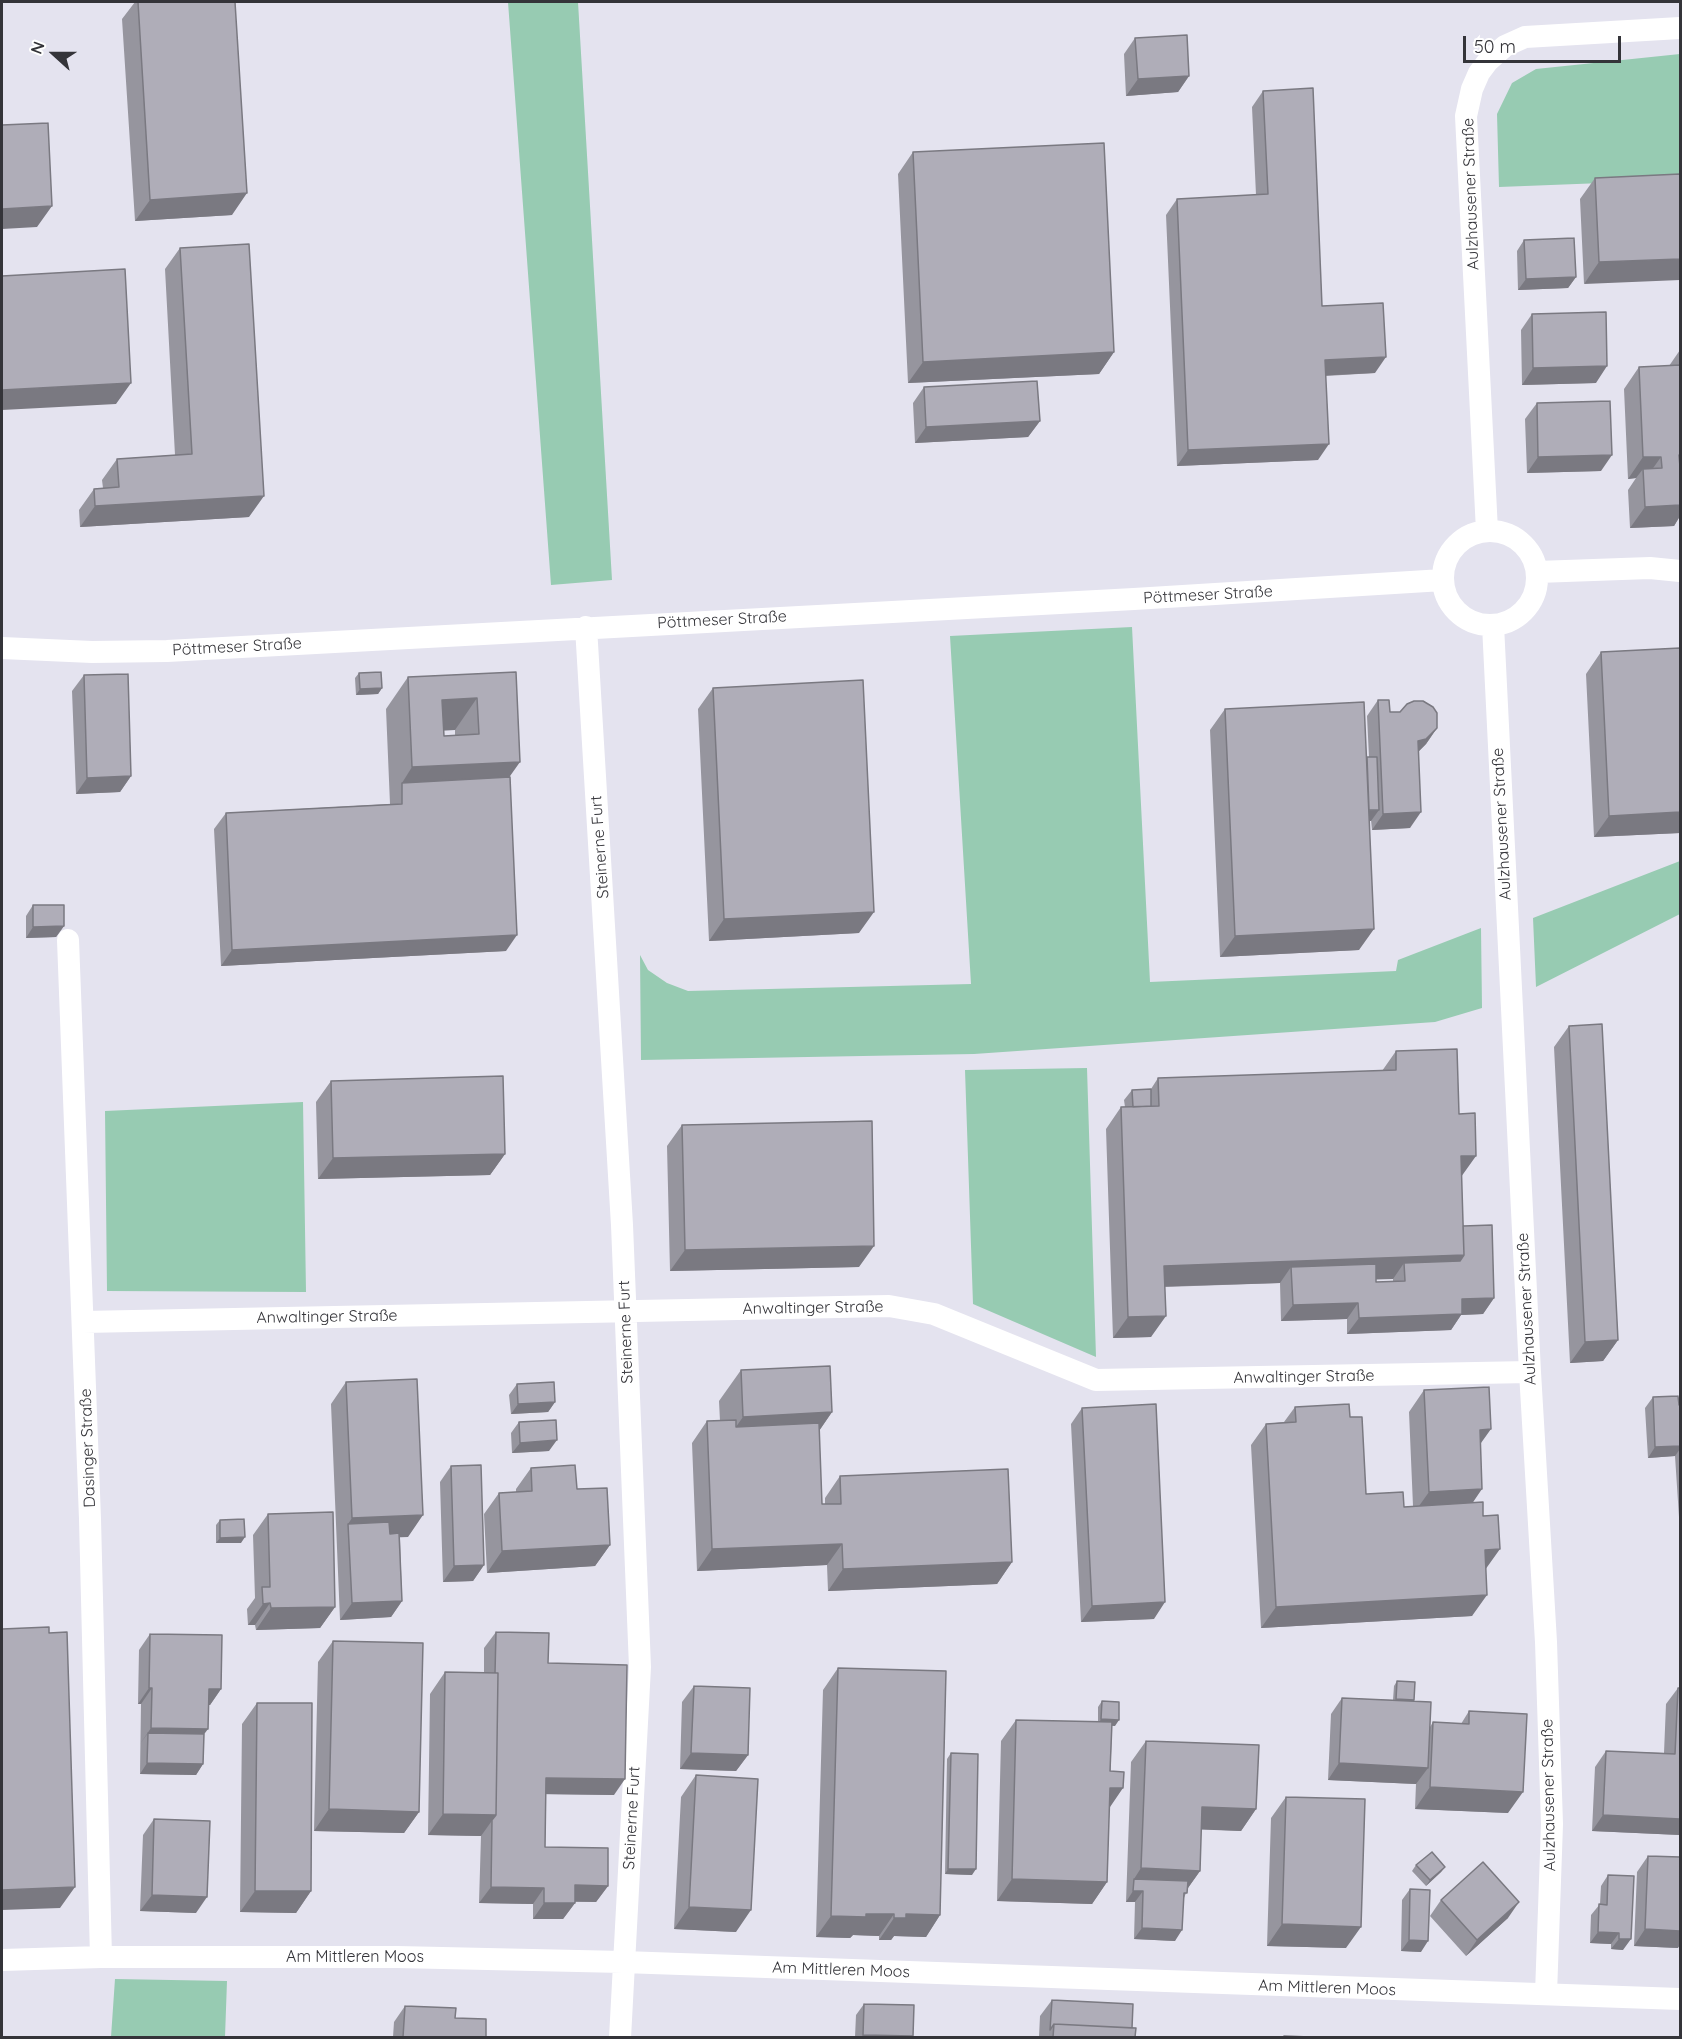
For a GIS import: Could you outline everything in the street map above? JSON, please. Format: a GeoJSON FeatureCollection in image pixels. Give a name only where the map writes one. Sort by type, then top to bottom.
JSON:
{"type":"FeatureCollection","features":[{"type":"Feature","properties":{"kind":"street","name":"Aulzhausener Straße"},"geometry":{"type":"LineString","coordinates":[[1488,531],[1466,116],[1472,89],[1479,73],[1488,61],[1505,46],[1525,37],[1680,28]]}},
{"type":"Feature","properties":{"kind":"street"},"geometry":{"type":"LineString","coordinates":[[1488,531],[1502,532],[1520,542],[1533,559],[1537,572],[1537,585],[1526,608],[1517,617],[1505,623],[1492,625],[1478,624],[1464,618],[1453,608],[1446,595],[1443,580],[1450,552],[1473,534],[1488,531]]}},
{"type":"Feature","properties":{"kind":"street"},"geometry":{"type":"LineString","coordinates":[[1537,572],[1650,568],[1680,571]]}},
{"type":"Feature","properties":{"kind":"street","name":"Pöttmeser Straße"},"geometry":{"type":"LineString","coordinates":[[2,648],[92,652],[167,651],[1125,600],[1443,580]]}},
{"type":"Feature","properties":{"kind":"street","name":"Aulzhausener Straße"},"geometry":{"type":"LineString","coordinates":[[1492,625],[1546,1642],[1552,1824],[1546,1994]]}},
{"type":"Feature","properties":{"kind":"street","name":"Steinerne Furt"},"geometry":{"type":"LineString","coordinates":[[586,627],[609,994],[640,1667],[620,2037]]}},
{"type":"Feature","properties":{"kind":"street","name":"Dasinger Straße"},"geometry":{"type":"LineString","coordinates":[[68,940],[90,1529],[101,1957]]}},
{"type":"Feature","properties":{"kind":"street","name":"Anwaltinger Straße"},"geometry":{"type":"LineString","coordinates":[[83,1322],[889,1306],[934,1314],[1096,1380],[1530,1372]]}},
{"type":"Feature","properties":{"kind":"street","name":"Am Mittleren Moos"},"geometry":{"type":"LineString","coordinates":[[2,1960],[101,1957],[403,1957],[623,1962],[1680,2000]]}},
{"type":"Feature","properties":{"kind":"green space"},"geometry":{"type":"Polygon","coordinates":[[[508,2],[578,2],[612,580],[551,585],[508,2]]]}},
{"type":"Feature","properties":{"kind":"green space"},"geometry":{"type":"Polygon","coordinates":[[[1680,54],[1680,180],[1499,187],[1497,114],[1512,83],[1536,69],[1680,54]]]}},
{"type":"Feature","properties":{"kind":"green space"},"geometry":{"type":"Polygon","coordinates":[[[1132,627],[1150,982],[1396,971],[1398,960],[1481,928],[1482,1008],[1435,1022],[974,1054],[641,1060],[640,955],[648,970],[667,983],[688,991],[971,984],[950,636],[1132,627]]]}},
{"type":"Feature","properties":{"kind":"green space"},"geometry":{"type":"Polygon","coordinates":[[[1680,861],[1680,914],[1536,987],[1533,918],[1680,861]]]}},
{"type":"Feature","properties":{"kind":"green space"},"geometry":{"type":"Polygon","coordinates":[[[1087,1068],[1096,1357],[973,1304],[965,1070],[1087,1068]]]}},
{"type":"Feature","properties":{"kind":"green space"},"geometry":{"type":"Polygon","coordinates":[[[303,1102],[306,1292],[107,1291],[105,1111],[303,1102]]]}},
{"type":"Feature","properties":{"kind":"green space"},"geometry":{"type":"Polygon","coordinates":[[[115,1979],[227,1981],[225,2037],[111,2037],[115,1979]]]}},
{"type":"Feature","properties":{"kind":"building"},"geometry":{"type":"Polygon","coordinates":[[[138,2],[235,2],[247,193],[150,200],[138,2]]]}},
{"type":"Feature","properties":{"kind":"building"},"geometry":{"type":"Polygon","coordinates":[[[1187,35],[1189,76],[1138,79],[1135,38],[1187,35]]]}},
{"type":"Feature","properties":{"kind":"building"},"geometry":{"type":"Polygon","coordinates":[[[1313,88],[1322,306],[1383,303],[1386,357],[1325,360],[1329,444],[1188,450],[1177,199],[1268,194],[1263,91],[1313,88]]]}},
{"type":"Feature","properties":{"kind":"building"},"geometry":{"type":"Polygon","coordinates":[[[48,123],[52,206],[2,209],[2,125],[48,123]]]}},
{"type":"Feature","properties":{"kind":"building"},"geometry":{"type":"Polygon","coordinates":[[[1104,143],[1114,352],[923,362],[913,152],[1104,143]]]}},
{"type":"Feature","properties":{"kind":"building"},"geometry":{"type":"Polygon","coordinates":[[[1680,174],[1680,259],[1599,262],[1595,178],[1680,174]]]}},
{"type":"Feature","properties":{"kind":"building"},"geometry":{"type":"Polygon","coordinates":[[[1574,238],[1576,277],[1526,279],[1524,240],[1574,238]]]}},
{"type":"Feature","properties":{"kind":"building"},"geometry":{"type":"Polygon","coordinates":[[[249,244],[264,496],[95,506],[94,489],[119,487],[117,459],[192,454],[180,248],[249,244]]]}},
{"type":"Feature","properties":{"kind":"building"},"geometry":{"type":"Polygon","coordinates":[[[125,269],[131,383],[2,390],[2,276],[125,269]]]}},
{"type":"Feature","properties":{"kind":"building"},"geometry":{"type":"Polygon","coordinates":[[[1606,312],[1607,366],[1533,368],[1532,314],[1606,312]]]}},
{"type":"Feature","properties":{"kind":"building"},"geometry":{"type":"Polygon","coordinates":[[[1680,365],[1680,505],[1645,507],[1643,469],[1662,468],[1661,457],[1643,457],[1639,367],[1680,365]]]}},
{"type":"Feature","properties":{"kind":"building"},"geometry":{"type":"Polygon","coordinates":[[[1037,381],[1040,421],[926,427],[924,387],[1037,381]]]}},
{"type":"Feature","properties":{"kind":"building"},"geometry":{"type":"Polygon","coordinates":[[[1610,401],[1612,455],[1538,457],[1537,403],[1610,401]]]}},
{"type":"Feature","properties":{"kind":"building"},"geometry":{"type":"Polygon","coordinates":[[[1680,648],[1680,812],[1609,816],[1601,652],[1680,648]]]}},
{"type":"Feature","properties":{"kind":"building"},"geometry":{"type":"Polygon","coordinates":[[[381,672],[382,688],[360,689],[359,673],[381,672]]]}},
{"type":"Feature","properties":{"kind":"building"},"geometry":{"type":"Polygon","coordinates":[[[516,672],[520,762],[412,767],[408,677],[516,672]],[[477,698],[442,700],[444,736],[479,734],[477,698]]]}},
{"type":"Feature","properties":{"kind":"building"},"geometry":{"type":"Polygon","coordinates":[[[128,674],[131,776],[87,778],[84,675],[128,674]]]}},
{"type":"Feature","properties":{"kind":"building"},"geometry":{"type":"Polygon","coordinates":[[[863,680],[874,912],[724,919],[713,688],[863,680]]]}},
{"type":"Feature","properties":{"kind":"building"},"geometry":{"type":"Polygon","coordinates":[[[1378,700],[1389,700],[1390,712],[1400,712],[1407,704],[1423,701],[1433,707],[1437,713],[1437,728],[1426,739],[1418,741],[1421,812],[1383,814],[1378,700]]]}},
{"type":"Feature","properties":{"kind":"building"},"geometry":{"type":"Polygon","coordinates":[[[1364,702],[1374,929],[1235,936],[1225,709],[1364,702]]]}},
{"type":"Feature","properties":{"kind":"building"},"geometry":{"type":"Polygon","coordinates":[[[1367,757],[1377,757],[1379,810],[1369,810],[1367,757]]]}},
{"type":"Feature","properties":{"kind":"building"},"geometry":{"type":"Polygon","coordinates":[[[510,777],[517,935],[232,950],[226,813],[402,804],[402,783],[510,777]]]}},
{"type":"Feature","properties":{"kind":"building"},"geometry":{"type":"Polygon","coordinates":[[[33,905],[64,905],[64,926],[33,927],[33,905]]]}},
{"type":"Feature","properties":{"kind":"building"},"geometry":{"type":"Polygon","coordinates":[[[1602,1024],[1618,1340],[1585,1342],[1569,1026],[1602,1024]]]}},
{"type":"Feature","properties":{"kind":"building"},"geometry":{"type":"Polygon","coordinates":[[[1457,1049],[1459,1114],[1475,1113],[1476,1156],[1461,1156],[1464,1255],[1164,1266],[1166,1316],[1128,1317],[1121,1107],[1159,1106],[1158,1078],[1396,1070],[1396,1051],[1457,1049]]]}},
{"type":"Feature","properties":{"kind":"building"},"geometry":{"type":"Polygon","coordinates":[[[503,1076],[505,1154],[333,1158],[331,1081],[503,1076]]]}},
{"type":"Feature","properties":{"kind":"building"},"geometry":{"type":"Polygon","coordinates":[[[1151,1089],[1151,1106],[1133,1107],[1132,1090],[1151,1089]]]}},
{"type":"Feature","properties":{"kind":"building"},"geometry":{"type":"Polygon","coordinates":[[[872,1121],[874,1246],[685,1250],[682,1125],[872,1121]]]}},
{"type":"Feature","properties":{"kind":"building"},"geometry":{"type":"Polygon","coordinates":[[[1492,1225],[1494,1298],[1462,1299],[1462,1314],[1359,1318],[1358,1303],[1293,1305],[1291,1267],[1376,1264],[1376,1282],[1405,1281],[1404,1263],[1460,1261],[1464,1255],[1463,1226],[1492,1225]]]}},
{"type":"Feature","properties":{"kind":"building"},"geometry":{"type":"Polygon","coordinates":[[[830,1366],[832,1412],[743,1417],[741,1370],[830,1366]]]}},
{"type":"Feature","properties":{"kind":"building"},"geometry":{"type":"Polygon","coordinates":[[[417,1379],[423,1515],[352,1518],[346,1382],[417,1379]]]}},
{"type":"Feature","properties":{"kind":"building"},"geometry":{"type":"Polygon","coordinates":[[[554,1382],[555,1402],[518,1404],[517,1384],[554,1382]]]}},
{"type":"Feature","properties":{"kind":"building"},"geometry":{"type":"Polygon","coordinates":[[[1489,1387],[1491,1429],[1480,1430],[1482,1489],[1429,1492],[1424,1390],[1489,1387]]]}},
{"type":"Feature","properties":{"kind":"building"},"geometry":{"type":"Polygon","coordinates":[[[1678,1396],[1680,1446],[1655,1447],[1653,1397],[1678,1396]]]}},
{"type":"Feature","properties":{"kind":"building"},"geometry":{"type":"Polygon","coordinates":[[[1156,1404],[1165,1602],[1092,1606],[1082,1408],[1156,1404]]]}},
{"type":"Feature","properties":{"kind":"building"},"geometry":{"type":"Polygon","coordinates":[[[1349,1404],[1350,1417],[1362,1417],[1366,1494],[1403,1492],[1404,1507],[1483,1502],[1483,1516],[1498,1515],[1500,1549],[1485,1550],[1487,1595],[1276,1607],[1266,1424],[1296,1422],[1295,1407],[1349,1404]]]}},
{"type":"Feature","properties":{"kind":"building"},"geometry":{"type":"Polygon","coordinates":[[[556,1420],[557,1440],[520,1443],[519,1422],[556,1420]]]}},
{"type":"Feature","properties":{"kind":"building"},"geometry":{"type":"Polygon","coordinates":[[[736,1420],[736,1427],[819,1423],[822,1504],[841,1504],[840,1476],[1008,1469],[1012,1562],[843,1569],[842,1544],[712,1549],[707,1421],[736,1420]]]}},
{"type":"Feature","properties":{"kind":"building"},"geometry":{"type":"Polygon","coordinates":[[[481,1465],[484,1565],[454,1566],[451,1466],[481,1465]]]}},
{"type":"Feature","properties":{"kind":"building"},"geometry":{"type":"Polygon","coordinates":[[[575,1465],[577,1489],[607,1488],[610,1545],[502,1551],[499,1493],[532,1491],[531,1468],[575,1465]]]}},
{"type":"Feature","properties":{"kind":"building"},"geometry":{"type":"Polygon","coordinates":[[[333,1512],[335,1607],[271,1608],[270,1603],[263,1604],[262,1587],[270,1587],[268,1514],[333,1512]]]}},
{"type":"Feature","properties":{"kind":"building"},"geometry":{"type":"Polygon","coordinates":[[[244,1519],[245,1537],[220,1538],[220,1520],[244,1519]]]}},
{"type":"Feature","properties":{"kind":"building"},"geometry":{"type":"Polygon","coordinates":[[[389,1522],[390,1534],[399,1533],[402,1601],[352,1603],[348,1524],[389,1522]]]}},
{"type":"Feature","properties":{"kind":"building"},"geometry":{"type":"Polygon","coordinates":[[[49,1627],[49,1633],[67,1632],[75,1887],[2,1890],[2,1629],[49,1627]]]}},
{"type":"Feature","properties":{"kind":"building"},"geometry":{"type":"Polygon","coordinates":[[[496,1632],[549,1633],[548,1663],[627,1665],[625,1779],[546,1778],[545,1847],[608,1848],[608,1886],[575,1885],[575,1903],[544,1903],[544,1888],[491,1887],[492,1820],[496,1815],[498,1673],[495,1673],[496,1632]]]}},
{"type":"Feature","properties":{"kind":"building"},"geometry":{"type":"Polygon","coordinates":[[[150,1634],[222,1635],[221,1689],[209,1689],[208,1729],[151,1728],[150,1634]]]}},
{"type":"Feature","properties":{"kind":"building"},"geometry":{"type":"Polygon","coordinates":[[[333,1641],[423,1643],[419,1812],[329,1809],[333,1641]]]}},
{"type":"Feature","properties":{"kind":"building"},"geometry":{"type":"Polygon","coordinates":[[[838,1668],[946,1671],[940,1915],[906,1914],[906,1918],[894,1918],[894,1914],[866,1914],[866,1917],[831,1916],[838,1668]]]}},
{"type":"Feature","properties":{"kind":"building"},"geometry":{"type":"Polygon","coordinates":[[[445,1672],[498,1673],[496,1815],[443,1814],[445,1672]]]}},
{"type":"Feature","properties":{"kind":"building"},"geometry":{"type":"Polygon","coordinates":[[[1397,1681],[1415,1682],[1414,1700],[1396,1699],[1397,1681]]]}},
{"type":"Feature","properties":{"kind":"building"},"geometry":{"type":"Polygon","coordinates":[[[694,1686],[750,1688],[748,1755],[691,1753],[694,1686]]]}},
{"type":"Feature","properties":{"kind":"building"},"geometry":{"type":"Polygon","coordinates":[[[1678,1688],[1680,1688],[1680,1819],[1603,1815],[1606,1751],[1675,1754],[1678,1688]]]}},
{"type":"Feature","properties":{"kind":"building"},"geometry":{"type":"Polygon","coordinates":[[[1342,1698],[1431,1702],[1428,1768],[1339,1763],[1342,1698]]]}},
{"type":"Feature","properties":{"kind":"building"},"geometry":{"type":"Polygon","coordinates":[[[1102,1701],[1119,1702],[1119,1720],[1101,1719],[1102,1701]]]}},
{"type":"Feature","properties":{"kind":"building"},"geometry":{"type":"Polygon","coordinates":[[[257,1703],[312,1703],[311,1891],[255,1891],[257,1703]]]}},
{"type":"Feature","properties":{"kind":"building"},"geometry":{"type":"Polygon","coordinates":[[[1469,1711],[1527,1714],[1523,1792],[1430,1787],[1433,1722],[1469,1724],[1469,1711]]]}},
{"type":"Feature","properties":{"kind":"building"},"geometry":{"type":"Polygon","coordinates":[[[1016,1720],[1112,1722],[1110,1771],[1124,1772],[1123,1788],[1110,1788],[1107,1882],[1012,1879],[1016,1720]]]}},
{"type":"Feature","properties":{"kind":"building"},"geometry":{"type":"Polygon","coordinates":[[[148,1733],[204,1734],[203,1764],[147,1763],[148,1733]]]}},
{"type":"Feature","properties":{"kind":"building"},"geometry":{"type":"Polygon","coordinates":[[[1146,1741],[1259,1745],[1256,1809],[1202,1807],[1200,1871],[1141,1868],[1146,1741]]]}},
{"type":"Feature","properties":{"kind":"building"},"geometry":{"type":"Polygon","coordinates":[[[951,1753],[978,1754],[976,1869],[948,1869],[951,1753]]]}},
{"type":"Feature","properties":{"kind":"building"},"geometry":{"type":"Polygon","coordinates":[[[696,1775],[758,1779],[751,1910],[689,1907],[696,1775]]]}},
{"type":"Feature","properties":{"kind":"building"},"geometry":{"type":"Polygon","coordinates":[[[1286,1797],[1365,1799],[1361,1927],[1282,1924],[1286,1797]]]}},
{"type":"Feature","properties":{"kind":"building"},"geometry":{"type":"Polygon","coordinates":[[[154,1819],[210,1821],[207,1897],[152,1895],[154,1819]]]}},
{"type":"Feature","properties":{"kind":"building"},"geometry":{"type":"Polygon","coordinates":[[[1432,1852],[1445,1867],[1430,1880],[1416,1865],[1432,1852]]]}},
{"type":"Feature","properties":{"kind":"building"},"geometry":{"type":"Polygon","coordinates":[[[1648,1856],[1680,1857],[1680,1931],[1645,1929],[1648,1856]]]}},
{"type":"Feature","properties":{"kind":"building"},"geometry":{"type":"Polygon","coordinates":[[[1483,1862],[1519,1902],[1477,1940],[1441,1900],[1483,1862]]]}},
{"type":"Feature","properties":{"kind":"building"},"geometry":{"type":"Polygon","coordinates":[[[1608,1875],[1634,1876],[1631,1939],[1619,1939],[1619,1933],[1598,1932],[1599,1904],[1607,1905],[1608,1875]]]}},
{"type":"Feature","properties":{"kind":"building"},"geometry":{"type":"Polygon","coordinates":[[[1134,1879],[1188,1881],[1187,1893],[1184,1893],[1182,1930],[1142,1928],[1143,1891],[1133,1891],[1134,1879]]]}},
{"type":"Feature","properties":{"kind":"building"},"geometry":{"type":"Polygon","coordinates":[[[1410,1889],[1430,1890],[1428,1941],[1409,1940],[1410,1889]]]}},
{"type":"Feature","properties":{"kind":"building"},"geometry":{"type":"Polygon","coordinates":[[[1052,2000],[1133,2004],[1132,2028],[1054,2024],[1050,2030],[1052,2000]]]}},
{"type":"Feature","properties":{"kind":"building"},"geometry":{"type":"Polygon","coordinates":[[[864,2004],[914,2005],[913,2036],[863,2035],[864,2004]]]}},
{"type":"Feature","properties":{"kind":"building"},"geometry":{"type":"Polygon","coordinates":[[[405,2006],[456,2008],[455,2018],[486,2019],[486,2037],[403,2037],[405,2006]]]}},
{"type":"Feature","properties":{"kind":"building"},"geometry":{"type":"Polygon","coordinates":[[[1054,2024],[1136,2028],[1135,2037],[1053,2037],[1054,2024]]]}}]}
